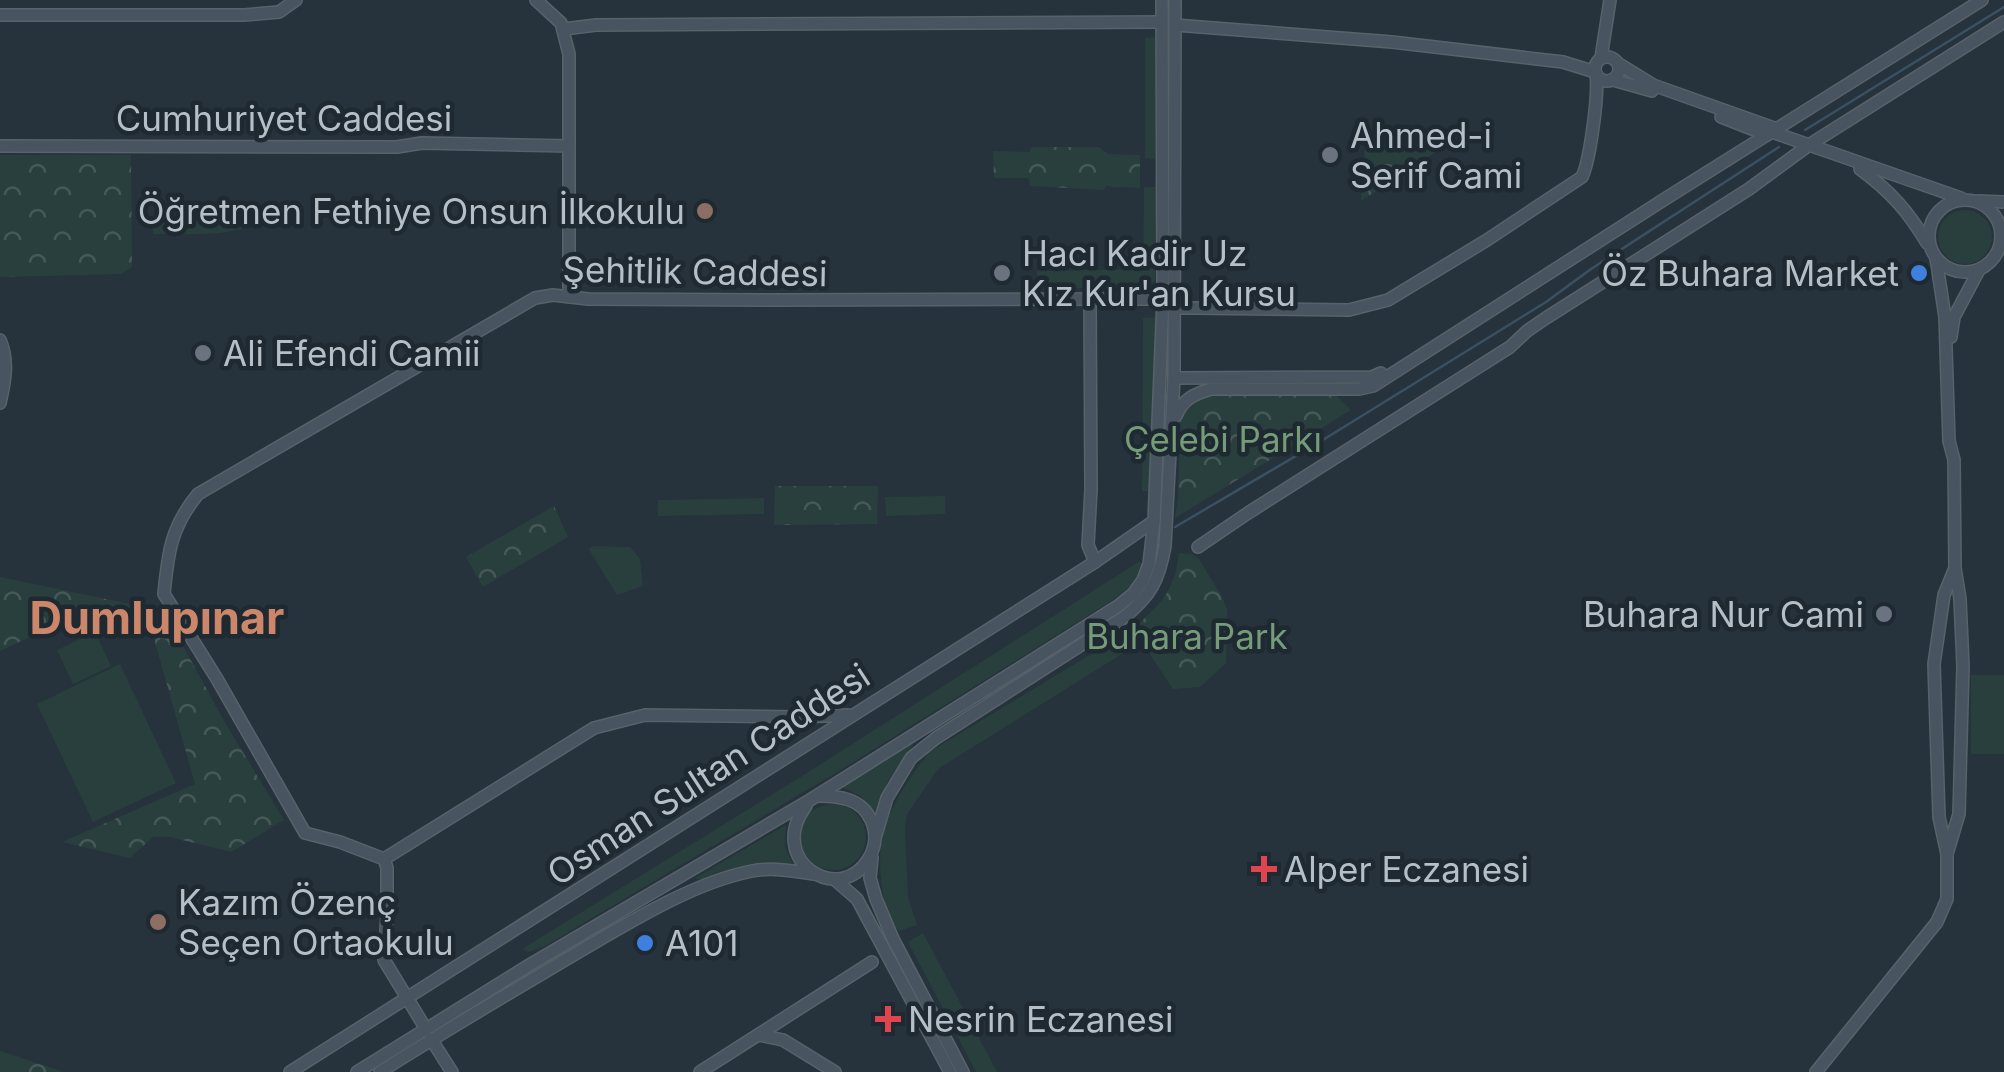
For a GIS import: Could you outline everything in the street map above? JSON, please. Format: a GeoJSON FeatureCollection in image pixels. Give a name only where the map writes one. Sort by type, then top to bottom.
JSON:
{"type":"FeatureCollection","features":[{"type":"Feature","properties":{"kind":"street"},"geometry":{"type":"LineString","coordinates":[[0,15],[244,16],[279,12],[296,0]]}},
{"type":"Feature","properties":{"kind":"street"},"geometry":{"type":"LineString","coordinates":[[536,0],[561,23],[569,54],[570,296]]}},
{"type":"Feature","properties":{"kind":"street"},"geometry":{"type":"LineString","coordinates":[[963,1072],[893,940],[870,878],[872,853],[887,798],[911,758],[1124,618],[1140,604],[1161,569],[1174,378],[1169,24],[1162,0]]}},
{"type":"Feature","properties":{"kind":"street"},"geometry":{"type":"LineString","coordinates":[[380,1072],[429,1034],[565,944],[814,798],[1010,676],[1118,606],[1144,580],[1154,521],[1156,299],[1169,24],[1175,0]]}},
{"type":"Feature","properties":{"kind":"street"},"geometry":{"type":"LineString","coordinates":[[1156,299],[1174,308],[1349,310],[1388,300],[1487,240],[1582,177],[1587,166],[1610,0]]}},
{"type":"Feature","properties":{"kind":"street"},"geometry":{"type":"LineString","coordinates":[[1172,425],[1180,407],[1193,394],[1211,389],[1373,386],[1982,0]]}},
{"type":"Feature","properties":{"kind":"street"},"geometry":{"type":"LineString","coordinates":[[1595,110],[1602,92],[1619,73],[1608,15]]}},
{"type":"Feature","properties":{"kind":"street"},"geometry":{"type":"LineString","coordinates":[[1198,548],[1510,347],[1546,318],[1749,188],[1808,145],[2004,22]]}},
{"type":"Feature","properties":{"kind":"street"},"geometry":{"type":"LineString","coordinates":[[564,30],[596,25],[1169,24],[1392,42],[1598,66],[1611,57],[1653,85],[1772,132]]}},
{"type":"Feature","properties":{"kind":"street"},"geometry":{"type":"LineString","coordinates":[[1598,66],[1602,80],[1674,98],[1988,208],[2001,229],[2001,242],[1954,317],[1947,356]]}},
{"type":"Feature","properties":{"kind":"street","name":"Cumhuriyet Caddesi"},"geometry":{"type":"LineString","coordinates":[[0,146],[569,146]]}},
{"type":"Feature","properties":{"kind":"street"},"geometry":{"type":"LineString","coordinates":[[1848,160],[1888,190],[1909,213],[1944,266],[1967,272],[2004,256]]}},
{"type":"Feature","properties":{"kind":"street"},"geometry":{"type":"LineString","coordinates":[[1947,854],[1958,814],[1963,666],[1960,599],[1954,568],[1954,460],[1949,441],[1944,317],[1928,236],[1933,218],[1946,204],[1971,200],[2004,202]]}},
{"type":"Feature","properties":{"kind":"street","name":"Şehitlik Caddesi"},"geometry":{"type":"LineString","coordinates":[[384,859],[305,833],[164,594],[169,552],[182,513],[198,494],[535,298],[552,295],[834,300],[1156,299]]}},
{"type":"Feature","properties":{"kind":"street"},"geometry":{"type":"LineString","coordinates":[[1090,300],[1088,545],[1095,562]]}},
{"type":"Feature","properties":{"kind":"street"},"geometry":{"type":"LineString","coordinates":[[0,340],[6,374],[0,403]]}},
{"type":"Feature","properties":{"kind":"street"},"geometry":{"type":"LineString","coordinates":[[1174,378],[1372,378],[1421,354]]}},
{"type":"Feature","properties":{"kind":"street","name":"Osman Sultan Caddesi"},"geometry":{"type":"LineString","coordinates":[[290,1072],[1154,521]]}},
{"type":"Feature","properties":{"kind":"street"},"geometry":{"type":"LineString","coordinates":[[1816,1072],[1937,922],[1947,899],[1947,854],[1939,818],[1934,664],[1944,595],[1954,568]]}},
{"type":"Feature","properties":{"kind":"street"},"geometry":{"type":"LineString","coordinates":[[452,1072],[384,960],[384,859],[594,728],[645,715],[852,715]]}},
{"type":"Feature","properties":{"kind":"street"},"geometry":{"type":"LineString","coordinates":[[814,798],[848,799],[859,805],[868,814],[875,838]]}},
{"type":"Feature","properties":{"kind":"street"},"geometry":{"type":"LineString","coordinates":[[814,798],[794,825],[792,839],[795,853],[814,874]]}},
{"type":"Feature","properties":{"kind":"street"},"geometry":{"type":"LineString","coordinates":[[357,1072],[622,926],[706,885],[755,870],[846,877],[866,864],[872,853]]}},
{"type":"Feature","properties":{"kind":"street"},"geometry":{"type":"LineString","coordinates":[[834,879],[857,900],[950,1072]]}},
{"type":"Feature","properties":{"kind":"street"},"geometry":{"type":"LineString","coordinates":[[700,1072],[872,962]]}},
{"type":"Feature","properties":{"kind":"street"},"geometry":{"type":"LineString","coordinates":[[758,1035],[783,1040],[835,1072]]}},
{"type":"Feature","properties":{"kind":"green space"},"geometry":{"type":"Polygon","coordinates":[[[1155,37],[1155,159],[1145,158],[1145,38],[1155,37]]]}},
{"type":"Feature","properties":{"kind":"green space"},"geometry":{"type":"Polygon","coordinates":[[[1366,135],[1451,142],[1361,201],[1366,135]]]}},
{"type":"Feature","properties":{"kind":"green space"},"geometry":{"type":"Polygon","coordinates":[[[1031,147],[1099,147],[1108,154],[1140,155],[1140,188],[1030,186],[1029,178],[994,178],[993,151],[1030,152],[1031,147]]]}},
{"type":"Feature","properties":{"kind":"green space"},"geometry":{"type":"Polygon","coordinates":[[[0,155],[131,155],[132,267],[121,274],[0,277],[0,155]]]}},
{"type":"Feature","properties":{"kind":"green space"},"geometry":{"type":"Polygon","coordinates":[[[1144,187],[1156,187],[1155,280],[1149,286],[1037,289],[1037,271],[1143,269],[1144,187]]]}},
{"type":"Feature","properties":{"kind":"green space"},"geometry":{"type":"Polygon","coordinates":[[[1965,210],[1984,218],[1992,237],[1984,256],[1965,264],[1946,256],[1938,237],[1946,218],[1965,210]]]}},
{"type":"Feature","properties":{"kind":"green space"},"geometry":{"type":"Polygon","coordinates":[[[153,220],[262,220],[223,233],[153,234],[153,220]]]}},
{"type":"Feature","properties":{"kind":"green space"},"geometry":{"type":"Polygon","coordinates":[[[1157,317],[1151,491],[1142,491],[1143,318],[1157,317]]]}},
{"type":"Feature","properties":{"kind":"green space","name":"Çelebi Parkı"},"geometry":{"type":"Polygon","coordinates":[[[1336,395],[1351,410],[1175,518],[1180,420],[1193,404],[1205,396],[1336,395]]]}},
{"type":"Feature","properties":{"kind":"green space"},"geometry":{"type":"Polygon","coordinates":[[[775,486],[878,486],[877,524],[774,525],[775,486]]]}},
{"type":"Feature","properties":{"kind":"green space"},"geometry":{"type":"Polygon","coordinates":[[[945,496],[945,514],[886,516],[885,497],[945,496]]]}},
{"type":"Feature","properties":{"kind":"green space"},"geometry":{"type":"Polygon","coordinates":[[[764,498],[764,514],[658,516],[658,500],[764,498]]]}},
{"type":"Feature","properties":{"kind":"green space"},"geometry":{"type":"Polygon","coordinates":[[[554,506],[568,537],[483,587],[466,557],[554,506]]]}},
{"type":"Feature","properties":{"kind":"green space"},"geometry":{"type":"Polygon","coordinates":[[[630,547],[640,559],[643,586],[617,595],[591,553],[589,548],[630,547]]]}},
{"type":"Feature","properties":{"kind":"green space","name":"Buhara Park"},"geometry":{"type":"Polygon","coordinates":[[[1179,553],[1199,559],[1222,597],[1227,610],[1226,663],[1200,687],[1173,689],[1133,629],[1165,596],[1179,553]]]}},
{"type":"Feature","properties":{"kind":"green space"},"geometry":{"type":"Polygon","coordinates":[[[1140,561],[1144,567],[1129,590],[839,771],[545,946],[529,952],[522,949],[802,776],[1140,561]]]}},
{"type":"Feature","properties":{"kind":"green space"},"geometry":{"type":"Polygon","coordinates":[[[0,577],[164,611],[284,820],[231,852],[170,837],[153,837],[130,858],[62,842],[195,784],[153,635],[100,620],[28,638],[0,651],[0,577]]]}},
{"type":"Feature","properties":{"kind":"green space"},"geometry":{"type":"Polygon","coordinates":[[[1131,630],[1138,644],[938,769],[907,814],[908,897],[917,925],[899,931],[884,899],[881,846],[894,805],[923,760],[931,751],[1131,630]]]}},
{"type":"Feature","properties":{"kind":"green space"},"geometry":{"type":"Polygon","coordinates":[[[95,632],[111,666],[73,684],[57,650],[95,632]]]}},
{"type":"Feature","properties":{"kind":"green space"},"geometry":{"type":"Polygon","coordinates":[[[120,664],[176,783],[93,822],[37,704],[120,664]]]}},
{"type":"Feature","properties":{"kind":"green space"},"geometry":{"type":"Polygon","coordinates":[[[1971,675],[2004,675],[2004,754],[1971,754],[1971,675]]]}},
{"type":"Feature","properties":{"kind":"green space"},"geometry":{"type":"Polygon","coordinates":[[[911,743],[888,781],[875,815],[861,796],[841,787],[911,743]]]}},
{"type":"Feature","properties":{"kind":"green space"},"geometry":{"type":"Polygon","coordinates":[[[833,804],[846,806],[856,814],[864,824],[864,850],[856,860],[846,868],[833,870],[820,868],[810,860],[802,850],[800,837],[802,824],[810,814],[820,806],[833,804]]]}},
{"type":"Feature","properties":{"kind":"green space"},"geometry":{"type":"Polygon","coordinates":[[[786,825],[785,847],[793,864],[746,866],[703,880],[695,878],[786,825]]]}},
{"type":"Feature","properties":{"kind":"green space"},"geometry":{"type":"Polygon","coordinates":[[[923,933],[997,1072],[976,1072],[908,942],[923,933]]]}},
{"type":"Feature","properties":{"kind":"green space"},"geometry":{"type":"Polygon","coordinates":[[[0,1051],[64,1072],[0,1072],[0,1051]]]}},
{"type":"Feature","properties":{"kind":"waterway"},"geometry":{"type":"LineString","coordinates":[[1805,130],[2004,7]]}},
{"type":"Feature","properties":{"kind":"waterway"},"geometry":{"type":"LineString","coordinates":[[1175,527],[1546,302],[1779,147]]}},
{"type":"Feature","properties":{"kind":"place","name":"Ahmed-i Serif Cami"},"geometry":{"type":"Point","coordinates":[1330,155]}},
{"type":"Feature","properties":{"kind":"place","name":"Öğretmen Fethiye Onsun İlkokulu"},"geometry":{"type":"Point","coordinates":[705,211]}},
{"type":"Feature","properties":{"kind":"place","name":"Hacı Kadir Uz Kız Kur'an Kursu"},"geometry":{"type":"Point","coordinates":[1002,273]}},
{"type":"Feature","properties":{"kind":"place","name":"Öz Buhara Market"},"geometry":{"type":"Point","coordinates":[1919,273]}},
{"type":"Feature","properties":{"kind":"place","name":"Ali Efendi Camii"},"geometry":{"type":"Point","coordinates":[203,353]}},
{"type":"Feature","properties":{"kind":"place","name":"Buhara Nur Cami"},"geometry":{"type":"Point","coordinates":[1884,614]}},
{"type":"Feature","properties":{"kind":"place","name":"Alper Eczanesi"},"geometry":{"type":"Point","coordinates":[1264,869]}},
{"type":"Feature","properties":{"kind":"place","name":"Kazım Özenç Seçen Ortaokulu"},"geometry":{"type":"Point","coordinates":[158,922]}},
{"type":"Feature","properties":{"kind":"place","name":"A101"},"geometry":{"type":"Point","coordinates":[645,943]}},
{"type":"Feature","properties":{"kind":"place","name":"Nesrin Eczanesi"},"geometry":{"type":"Point","coordinates":[888,1019]}},
{"type":"Feature","properties":{"kind":"district","name":"Dumlupınar"},"geometry":{"type":"Point","coordinates":[157,617]}}]}
